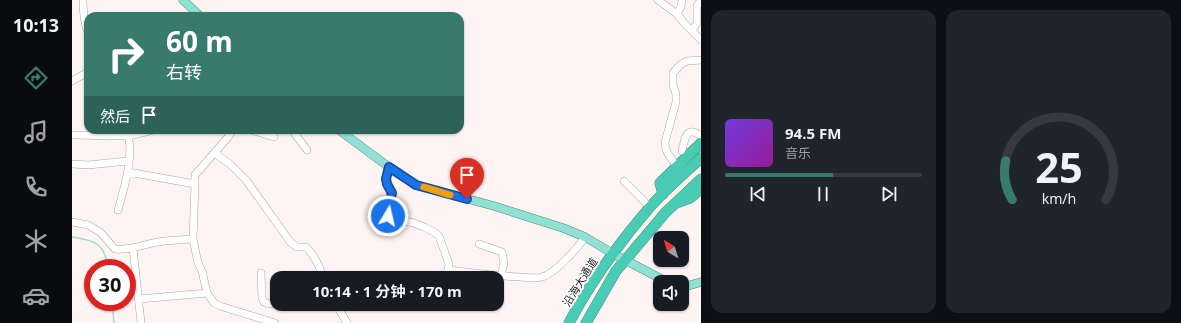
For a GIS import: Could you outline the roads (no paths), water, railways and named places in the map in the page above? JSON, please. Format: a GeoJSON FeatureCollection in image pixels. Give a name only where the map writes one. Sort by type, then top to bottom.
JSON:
{"type":"FeatureCollection","features":[{"type":"Feature","properties":{"kind":"highway"},"geometry":{"type":"LineString","coordinates":[[663,194],[660,183],[701,143]]}},
{"type":"Feature","properties":{"kind":"highway","name":"沿海大通道"},"geometry":{"type":"LineString","coordinates":[[569,323],[587,291],[612,253],[650,207],[701,158]]}},
{"type":"Feature","properties":{"kind":"highway"},"geometry":{"type":"LineString","coordinates":[[586,323],[616,271],[665,213],[701,179]]}},
{"type":"Feature","properties":{"kind":"highway"},"geometry":{"type":"LineString","coordinates":[[675,203],[690,198],[701,189]]}},
{"type":"Feature","properties":{"kind":"main road"},"geometry":{"type":"LineString","coordinates":[[184,0],[196,12]]}},
{"type":"Feature","properties":{"kind":"main road"},"geometry":{"type":"LineString","coordinates":[[344,134],[408,180],[426,188],[494,206],[553,224],[585,238],[653,275]]}},
{"type":"Feature","properties":{"kind":"main road"},"geometry":{"type":"LineString","coordinates":[[689,285],[701,282]]}},
{"type":"Feature","properties":{"kind":"street"},"geometry":{"type":"LineString","coordinates":[[83,0],[84,18]]}},
{"type":"Feature","properties":{"kind":"street"},"geometry":{"type":"LineString","coordinates":[[658,0],[677,14],[701,40]]}},
{"type":"Feature","properties":{"kind":"street"},"geometry":{"type":"LineString","coordinates":[[677,14],[682,0]]}},
{"type":"Feature","properties":{"kind":"street"},"geometry":{"type":"LineString","coordinates":[[692,31],[697,23],[697,6],[701,0]]}},
{"type":"Feature","properties":{"kind":"street"},"geometry":{"type":"LineString","coordinates":[[677,166],[667,154],[665,148],[665,142],[676,102],[676,94],[673,85],[673,73],[680,65],[687,61],[701,60]]}},
{"type":"Feature","properties":{"kind":"street"},"geometry":{"type":"LineString","coordinates":[[72,81],[84,74]]}},
{"type":"Feature","properties":{"kind":"street"},"geometry":{"type":"LineString","coordinates":[[682,151],[687,134],[694,131],[701,136]]}},
{"type":"Feature","properties":{"kind":"street"},"geometry":{"type":"LineString","coordinates":[[72,135],[100,134]]}},
{"type":"Feature","properties":{"kind":"street"},"geometry":{"type":"LineString","coordinates":[[118,210],[128,172],[128,134]]}},
{"type":"Feature","properties":{"kind":"street"},"geometry":{"type":"LineString","coordinates":[[230,134],[195,175],[193,239],[198,263],[202,271],[206,293],[214,303],[275,323]]}},
{"type":"Feature","properties":{"kind":"street"},"geometry":{"type":"LineString","coordinates":[[264,134],[274,137]]}},
{"type":"Feature","properties":{"kind":"street"},"geometry":{"type":"LineString","coordinates":[[295,134],[307,150]]}},
{"type":"Feature","properties":{"kind":"street"},"geometry":{"type":"LineString","coordinates":[[214,153],[230,164],[246,180],[291,243],[297,247],[306,247],[321,271]]}},
{"type":"Feature","properties":{"kind":"street"},"geometry":{"type":"LineString","coordinates":[[72,164],[88,165],[95,163],[128,161]]}},
{"type":"Feature","properties":{"kind":"street"},"geometry":{"type":"LineString","coordinates":[[389,167],[386,179],[392,193],[387,215],[392,219],[414,223],[434,232],[439,236],[447,256],[449,264],[448,270],[455,271]]}},
{"type":"Feature","properties":{"kind":"street"},"geometry":{"type":"LineString","coordinates":[[128,172],[194,184]]}},
{"type":"Feature","properties":{"kind":"street"},"geometry":{"type":"LineString","coordinates":[[624,181],[650,207]]}},
{"type":"Feature","properties":{"kind":"street"},"geometry":{"type":"LineString","coordinates":[[72,222],[88,225],[100,232],[115,249],[122,250],[157,242],[193,239]]}},
{"type":"Feature","properties":{"kind":"street"},"geometry":{"type":"LineString","coordinates":[[504,277],[543,277],[562,263],[585,238]]}},
{"type":"Feature","properties":{"kind":"street"},"geometry":{"type":"LineString","coordinates":[[479,244],[502,252],[504,263],[499,271]]}},
{"type":"Feature","properties":{"kind":"street"},"geometry":{"type":"LineString","coordinates":[[133,248],[141,323]]}},
{"type":"Feature","properties":{"kind":"street"},"geometry":{"type":"LineString","coordinates":[[261,273],[262,298],[264,302],[270,304]]}},
{"type":"Feature","properties":{"kind":"street"},"geometry":{"type":"LineString","coordinates":[[139,299],[206,293]]}},
{"type":"Feature","properties":{"kind":"street"},"geometry":{"type":"LineString","coordinates":[[340,311],[348,323]]}},
{"type":"Feature","properties":{"kind":"waterway"},"geometry":{"type":"LineString","coordinates":[[72,237],[97,244],[104,253],[106,259]]}},
{"type":"Feature","properties":{"kind":"waterway"},"geometry":{"type":"LineString","coordinates":[[113,311],[114,323]]}}]}
